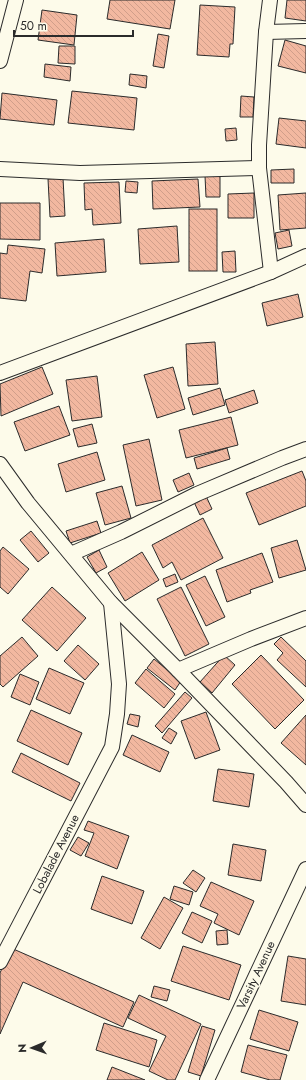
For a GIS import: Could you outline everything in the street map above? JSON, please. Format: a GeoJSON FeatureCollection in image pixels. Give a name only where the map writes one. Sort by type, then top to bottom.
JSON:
{"type":"FeatureCollection","features":[{"type":"Feature","properties":{"kind":"street"},"geometry":{"type":"LineString","coordinates":[[0,61],[16,0]]}},
{"type":"Feature","properties":{"kind":"street"},"geometry":{"type":"LineString","coordinates":[[270,0],[266,32],[259,168],[271,272]]}},
{"type":"Feature","properties":{"kind":"street"},"geometry":{"type":"LineString","coordinates":[[266,32],[306,31]]}},
{"type":"Feature","properties":{"kind":"street"},"geometry":{"type":"LineString","coordinates":[[0,169],[80,173],[259,168]]}},
{"type":"Feature","properties":{"kind":"street"},"geometry":{"type":"LineString","coordinates":[[0,373],[271,272],[306,256]]}},
{"type":"Feature","properties":{"kind":"street"},"geometry":{"type":"LineString","coordinates":[[71,554],[121,532],[197,494],[306,449]]}},
{"type":"Feature","properties":{"kind":"street"},"geometry":{"type":"LineString","coordinates":[[0,464],[28,503],[111,603],[286,782],[306,806]]}},
{"type":"Feature","properties":{"kind":"street","name":"Lobalade Avenue"},"geometry":{"type":"LineString","coordinates":[[0,962],[112,747],[118,714],[119,684],[111,603]]}},
{"type":"Feature","properties":{"kind":"street"},"geometry":{"type":"LineString","coordinates":[[178,670],[251,639],[306,618]]}},
{"type":"Feature","properties":{"kind":"street","name":"Varsity Avenue"},"geometry":{"type":"LineString","coordinates":[[206,1080],[306,869]]}},
{"type":"Feature","properties":{"kind":"building"},"geometry":{"type":"Polygon","coordinates":[[[110,0],[175,0],[170,29],[107,19],[110,0]]]}},
{"type":"Feature","properties":{"kind":"building"},"geometry":{"type":"Polygon","coordinates":[[[287,0],[306,0],[306,21],[285,18],[287,0]]]}},
{"type":"Feature","properties":{"kind":"building"},"geometry":{"type":"Polygon","coordinates":[[[200,5],[235,7],[233,44],[230,44],[229,57],[197,55],[200,5]]]}},
{"type":"Feature","properties":{"kind":"building"},"geometry":{"type":"Polygon","coordinates":[[[42,10],[77,15],[74,45],[38,40],[42,10]]]}},
{"type":"Feature","properties":{"kind":"building"},"geometry":{"type":"Polygon","coordinates":[[[158,34],[169,36],[164,68],[153,66],[158,34]]]}},
{"type":"Feature","properties":{"kind":"building"},"geometry":{"type":"Polygon","coordinates":[[[285,40],[306,46],[306,73],[278,66],[285,40]]]}},
{"type":"Feature","properties":{"kind":"building"},"geometry":{"type":"Polygon","coordinates":[[[59,46],[75,46],[75,64],[58,63],[59,46]]]}},
{"type":"Feature","properties":{"kind":"building"},"geometry":{"type":"Polygon","coordinates":[[[45,64],[71,67],[70,81],[44,77],[45,64]]]}},
{"type":"Feature","properties":{"kind":"building"},"geometry":{"type":"Polygon","coordinates":[[[130,74],[147,76],[146,88],[129,85],[130,74]]]}},
{"type":"Feature","properties":{"kind":"building"},"geometry":{"type":"Polygon","coordinates":[[[72,91],[137,98],[134,130],[68,123],[72,91]]]}},
{"type":"Feature","properties":{"kind":"building"},"geometry":{"type":"Polygon","coordinates":[[[2,93],[57,100],[54,125],[0,119],[2,93]]]}},
{"type":"Feature","properties":{"kind":"building"},"geometry":{"type":"Polygon","coordinates":[[[241,96],[254,97],[253,117],[240,117],[241,96]]]}},
{"type":"Feature","properties":{"kind":"building"},"geometry":{"type":"Polygon","coordinates":[[[279,118],[306,121],[306,148],[276,144],[279,118]]]}},
{"type":"Feature","properties":{"kind":"building"},"geometry":{"type":"Polygon","coordinates":[[[236,128],[237,140],[226,141],[225,129],[236,128]]]}},
{"type":"Feature","properties":{"kind":"building"},"geometry":{"type":"Polygon","coordinates":[[[294,169],[294,183],[271,183],[271,170],[294,169]]]}},
{"type":"Feature","properties":{"kind":"building"},"geometry":{"type":"Polygon","coordinates":[[[205,176],[220,176],[220,197],[206,197],[205,176]]]}},
{"type":"Feature","properties":{"kind":"building"},"geometry":{"type":"Polygon","coordinates":[[[63,178],[65,216],[50,217],[48,179],[63,178]]]}},
{"type":"Feature","properties":{"kind":"building"},"geometry":{"type":"Polygon","coordinates":[[[198,179],[200,207],[153,209],[152,181],[198,179]]]}},
{"type":"Feature","properties":{"kind":"building"},"geometry":{"type":"Polygon","coordinates":[[[126,181],[138,182],[137,193],[125,192],[126,181]]]}},
{"type":"Feature","properties":{"kind":"building"},"geometry":{"type":"Polygon","coordinates":[[[119,182],[121,223],[93,225],[92,209],[85,210],[84,183],[119,182]]]}},
{"type":"Feature","properties":{"kind":"building"},"geometry":{"type":"Polygon","coordinates":[[[254,193],[254,218],[228,218],[228,194],[254,193]]]}},
{"type":"Feature","properties":{"kind":"building"},"geometry":{"type":"Polygon","coordinates":[[[306,193],[306,228],[280,230],[278,195],[306,193]]]}},
{"type":"Feature","properties":{"kind":"building"},"geometry":{"type":"Polygon","coordinates":[[[0,203],[40,203],[40,240],[0,239],[0,203]]]}},
{"type":"Feature","properties":{"kind":"building"},"geometry":{"type":"Polygon","coordinates":[[[189,209],[217,209],[217,271],[189,271],[189,209]]]}},
{"type":"Feature","properties":{"kind":"building"},"geometry":{"type":"Polygon","coordinates":[[[177,226],[179,262],[140,264],[138,229],[177,226]]]}},
{"type":"Feature","properties":{"kind":"building"},"geometry":{"type":"Polygon","coordinates":[[[289,230],[292,246],[278,249],[275,233],[289,230]]]}},
{"type":"Feature","properties":{"kind":"building"},"geometry":{"type":"Polygon","coordinates":[[[104,239],[106,272],[57,276],[55,243],[104,239]]]}},
{"type":"Feature","properties":{"kind":"building"},"geometry":{"type":"Polygon","coordinates":[[[8,245],[45,249],[42,273],[30,271],[26,301],[0,298],[0,253],[7,254],[8,245]]]}},
{"type":"Feature","properties":{"kind":"building"},"geometry":{"type":"Polygon","coordinates":[[[235,251],[236,272],[223,272],[222,252],[235,251]]]}},
{"type":"Feature","properties":{"kind":"building"},"geometry":{"type":"Polygon","coordinates":[[[298,294],[303,317],[267,326],[262,303],[298,294]]]}},
{"type":"Feature","properties":{"kind":"building"},"geometry":{"type":"Polygon","coordinates":[[[215,342],[218,384],[188,386],[186,344],[215,342]]]}},
{"type":"Feature","properties":{"kind":"building"},"geometry":{"type":"Polygon","coordinates":[[[42,367],[53,394],[1,416],[0,384],[42,367]]]}},
{"type":"Feature","properties":{"kind":"building"},"geometry":{"type":"Polygon","coordinates":[[[173,367],[185,409],[157,418],[144,375],[173,367]]]}},
{"type":"Feature","properties":{"kind":"building"},"geometry":{"type":"Polygon","coordinates":[[[97,376],[102,417],[72,421],[66,380],[97,376]]]}},
{"type":"Feature","properties":{"kind":"building"},"geometry":{"type":"Polygon","coordinates":[[[220,388],[225,405],[193,415],[188,398],[220,388]]]}},
{"type":"Feature","properties":{"kind":"building"},"geometry":{"type":"Polygon","coordinates":[[[254,390],[258,403],[229,413],[225,400],[254,390]]]}},
{"type":"Feature","properties":{"kind":"building"},"geometry":{"type":"Polygon","coordinates":[[[59,406],[70,435],[25,451],[14,422],[59,406]]]}},
{"type":"Feature","properties":{"kind":"building"},"geometry":{"type":"Polygon","coordinates":[[[231,417],[238,445],[186,458],[179,430],[231,417]]]}},
{"type":"Feature","properties":{"kind":"building"},"geometry":{"type":"Polygon","coordinates":[[[92,424],[97,443],[78,447],[73,429],[92,424]]]}},
{"type":"Feature","properties":{"kind":"building"},"geometry":{"type":"Polygon","coordinates":[[[149,439],[162,500],[136,506],[123,445],[149,439]]]}},
{"type":"Feature","properties":{"kind":"building"},"geometry":{"type":"Polygon","coordinates":[[[227,448],[230,459],[197,469],[194,458],[227,448]]]}},
{"type":"Feature","properties":{"kind":"building"},"geometry":{"type":"Polygon","coordinates":[[[97,452],[105,480],[66,492],[58,464],[97,452]]]}},
{"type":"Feature","properties":{"kind":"building"},"geometry":{"type":"Polygon","coordinates":[[[302,471],[306,481],[306,506],[259,525],[246,493],[302,471]]]}},
{"type":"Feature","properties":{"kind":"building"},"geometry":{"type":"Polygon","coordinates":[[[189,473],[194,485],[178,492],[173,480],[189,473]]]}},
{"type":"Feature","properties":{"kind":"building"},"geometry":{"type":"Polygon","coordinates":[[[122,486],[131,518],[105,525],[96,493],[122,486]]]}},
{"type":"Feature","properties":{"kind":"building"},"geometry":{"type":"Polygon","coordinates":[[[206,496],[212,509],[200,515],[194,502],[206,496]]]}},
{"type":"Feature","properties":{"kind":"building"},"geometry":{"type":"Polygon","coordinates":[[[203,518],[223,558],[181,580],[172,562],[163,568],[152,545],[203,518]]]}},
{"type":"Feature","properties":{"kind":"building"},"geometry":{"type":"Polygon","coordinates":[[[97,521],[101,533],[70,543],[66,531],[97,521]]]}},
{"type":"Feature","properties":{"kind":"building"},"geometry":{"type":"Polygon","coordinates":[[[31,531],[49,553],[38,562],[20,540],[31,531]]]}},
{"type":"Feature","properties":{"kind":"building"},"geometry":{"type":"Polygon","coordinates":[[[297,540],[306,570],[279,578],[271,548],[297,540]]]}},
{"type":"Feature","properties":{"kind":"building"},"geometry":{"type":"Polygon","coordinates":[[[3,547],[29,569],[8,594],[0,587],[0,551],[3,547]]]}},
{"type":"Feature","properties":{"kind":"building"},"geometry":{"type":"Polygon","coordinates":[[[99,550],[107,567],[96,573],[87,557],[99,550]]]}},
{"type":"Feature","properties":{"kind":"building"},"geometry":{"type":"Polygon","coordinates":[[[142,552],[159,580],[125,601],[108,573],[142,552]]]}},
{"type":"Feature","properties":{"kind":"building"},"geometry":{"type":"Polygon","coordinates":[[[262,553],[273,582],[250,590],[251,593],[227,602],[216,570],[262,553]]]}},
{"type":"Feature","properties":{"kind":"building"},"geometry":{"type":"Polygon","coordinates":[[[175,574],[178,582],[166,587],[163,579],[175,574]]]}},
{"type":"Feature","properties":{"kind":"building"},"geometry":{"type":"Polygon","coordinates":[[[205,576],[225,617],[206,626],[186,585],[205,576]]]}},
{"type":"Feature","properties":{"kind":"building"},"geometry":{"type":"Polygon","coordinates":[[[52,587],[86,618],[57,651],[22,620],[52,587]]]}},
{"type":"Feature","properties":{"kind":"building"},"geometry":{"type":"Polygon","coordinates":[[[181,587],[209,644],[185,656],[157,599],[181,587]]]}},
{"type":"Feature","properties":{"kind":"building"},"geometry":{"type":"Polygon","coordinates":[[[22,637],[38,656],[3,687],[0,684],[0,656],[22,637]]]}},
{"type":"Feature","properties":{"kind":"building"},"geometry":{"type":"Polygon","coordinates":[[[281,637],[306,661],[306,687],[277,660],[283,653],[274,644],[281,637]]]}},
{"type":"Feature","properties":{"kind":"building"},"geometry":{"type":"Polygon","coordinates":[[[78,645],[99,664],[85,680],[64,661],[78,645]]]}},
{"type":"Feature","properties":{"kind":"building"},"geometry":{"type":"Polygon","coordinates":[[[224,655],[235,665],[212,693],[200,682],[224,655]]]}},
{"type":"Feature","properties":{"kind":"building"},"geometry":{"type":"Polygon","coordinates":[[[261,655],[304,700],[275,729],[232,684],[261,655]]]}},
{"type":"Feature","properties":{"kind":"building"},"geometry":{"type":"Polygon","coordinates":[[[154,659],[181,681],[175,690],[147,668],[154,659]]]}},
{"type":"Feature","properties":{"kind":"building"},"geometry":{"type":"Polygon","coordinates":[[[49,668],[84,683],[70,714],[36,699],[49,668]]]}},
{"type":"Feature","properties":{"kind":"building"},"geometry":{"type":"Polygon","coordinates":[[[146,669],[175,694],[164,708],[135,683],[146,669]]]}},
{"type":"Feature","properties":{"kind":"building"},"geometry":{"type":"Polygon","coordinates":[[[20,674],[39,682],[30,705],[11,697],[20,674]]]}},
{"type":"Feature","properties":{"kind":"building"},"geometry":{"type":"Polygon","coordinates":[[[185,692],[192,698],[162,733],[155,726],[185,692]]]}},
{"type":"Feature","properties":{"kind":"building"},"geometry":{"type":"Polygon","coordinates":[[[31,710],[82,733],[68,765],[17,741],[31,710]]]}},
{"type":"Feature","properties":{"kind":"building"},"geometry":{"type":"Polygon","coordinates":[[[206,712],[220,750],[195,759],[181,721],[206,712]]]}},
{"type":"Feature","properties":{"kind":"building"},"geometry":{"type":"Polygon","coordinates":[[[130,714],[140,716],[138,727],[127,724],[130,714]]]}},
{"type":"Feature","properties":{"kind":"building"},"geometry":{"type":"Polygon","coordinates":[[[306,715],[306,765],[281,743],[306,715]]]}},
{"type":"Feature","properties":{"kind":"building"},"geometry":{"type":"Polygon","coordinates":[[[169,728],[177,733],[171,744],[162,738],[169,728]]]}},
{"type":"Feature","properties":{"kind":"building"},"geometry":{"type":"Polygon","coordinates":[[[132,735],[169,752],[160,772],[123,755],[132,735]]]}},
{"type":"Feature","properties":{"kind":"building"},"geometry":{"type":"Polygon","coordinates":[[[21,753],[80,783],[71,801],[12,772],[21,753]]]}},
{"type":"Feature","properties":{"kind":"building"},"geometry":{"type":"Polygon","coordinates":[[[218,769],[254,774],[249,807],[213,801],[218,769]]]}},
{"type":"Feature","properties":{"kind":"building"},"geometry":{"type":"Polygon","coordinates":[[[88,821],[129,836],[117,869],[85,856],[94,833],[84,830],[88,821]]]}},
{"type":"Feature","properties":{"kind":"building"},"geometry":{"type":"Polygon","coordinates":[[[78,837],[89,843],[81,856],[70,850],[78,837]]]}},
{"type":"Feature","properties":{"kind":"building"},"geometry":{"type":"Polygon","coordinates":[[[233,844],[266,850],[261,881],[228,875],[233,844]]]}},
{"type":"Feature","properties":{"kind":"building"},"geometry":{"type":"Polygon","coordinates":[[[193,870],[205,878],[196,892],[183,883],[193,870]]]}},
{"type":"Feature","properties":{"kind":"building"},"geometry":{"type":"Polygon","coordinates":[[[102,876],[144,891],[132,924],[91,909],[102,876]]]}},
{"type":"Feature","properties":{"kind":"building"},"geometry":{"type":"Polygon","coordinates":[[[211,882],[254,901],[239,935],[214,923],[218,914],[200,906],[211,882]]]}},
{"type":"Feature","properties":{"kind":"building"},"geometry":{"type":"Polygon","coordinates":[[[174,886],[193,892],[189,905],[170,899],[174,886]]]}},
{"type":"Feature","properties":{"kind":"building"},"geometry":{"type":"Polygon","coordinates":[[[164,897],[183,908],[160,949],[141,938],[164,897]]]}},
{"type":"Feature","properties":{"kind":"building"},"geometry":{"type":"Polygon","coordinates":[[[192,912],[212,921],[202,943],[182,933],[192,912]]]}},
{"type":"Feature","properties":{"kind":"building"},"geometry":{"type":"Polygon","coordinates":[[[227,930],[228,944],[217,945],[216,931],[227,930]]]}},
{"type":"Feature","properties":{"kind":"building"},"geometry":{"type":"Polygon","coordinates":[[[183,946],[241,965],[229,1000],[171,981],[183,946]]]}},
{"type":"Feature","properties":{"kind":"building"},"geometry":{"type":"Polygon","coordinates":[[[11,948],[134,1002],[123,1027],[23,982],[0,1034],[0,973],[11,948]]]}},
{"type":"Feature","properties":{"kind":"building"},"geometry":{"type":"Polygon","coordinates":[[[288,956],[306,959],[306,1005],[281,1001],[288,956]]]}},
{"type":"Feature","properties":{"kind":"building"},"geometry":{"type":"Polygon","coordinates":[[[154,986],[170,990],[167,1001],[151,997],[154,986]]]}},
{"type":"Feature","properties":{"kind":"building"},"geometry":{"type":"Polygon","coordinates":[[[139,995],[201,1024],[175,1080],[168,1080],[149,1071],[166,1036],[128,1018],[139,995]]]}},
{"type":"Feature","properties":{"kind":"building"},"geometry":{"type":"Polygon","coordinates":[[[259,1010],[298,1022],[289,1051],[250,1039],[259,1010]]]}},
{"type":"Feature","properties":{"kind":"building"},"geometry":{"type":"Polygon","coordinates":[[[104,1023],[157,1040],[149,1067],[96,1050],[104,1023]]]}},
{"type":"Feature","properties":{"kind":"building"},"geometry":{"type":"Polygon","coordinates":[[[202,1026],[215,1030],[201,1076],[188,1072],[202,1026]]]}},
{"type":"Feature","properties":{"kind":"building"},"geometry":{"type":"Polygon","coordinates":[[[248,1045],[287,1055],[280,1080],[270,1080],[241,1072],[248,1045]]]}},
{"type":"Feature","properties":{"kind":"building"},"geometry":{"type":"Polygon","coordinates":[[[112,1067],[145,1080],[107,1080],[112,1067]]]}}]}
